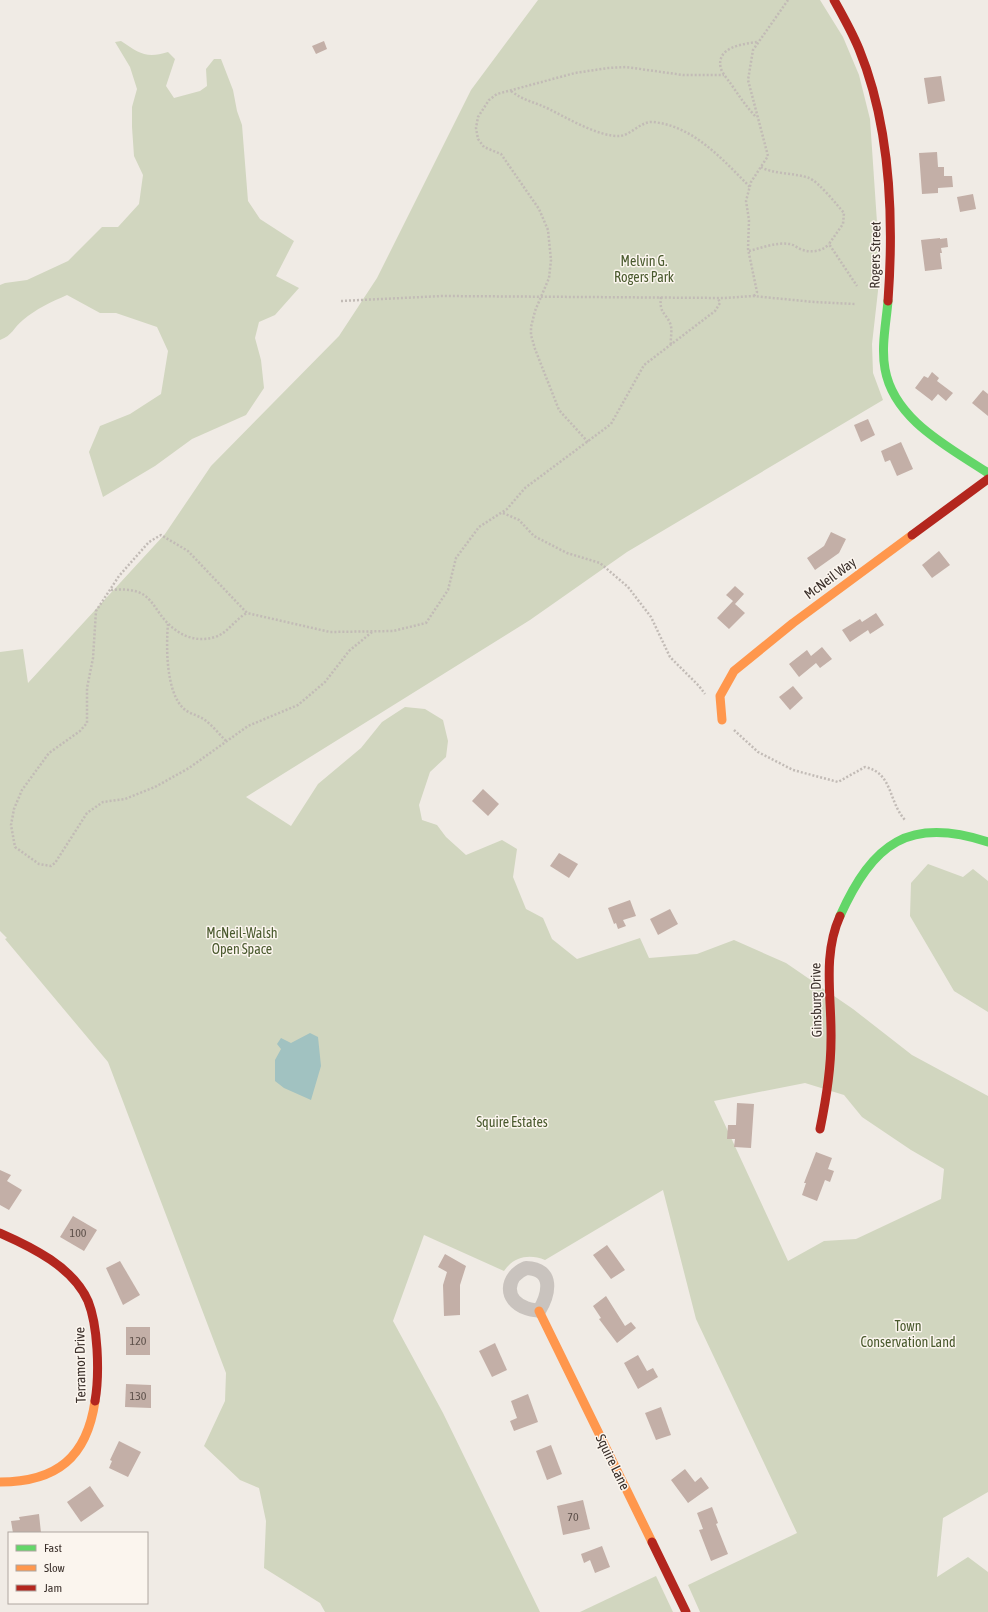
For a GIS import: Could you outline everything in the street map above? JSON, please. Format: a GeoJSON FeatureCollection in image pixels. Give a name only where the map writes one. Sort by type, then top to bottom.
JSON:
{"type":"FeatureCollection","features":[{"type":"Feature","properties":{"kind":"street","name":"Rogers Street"},"geometry":{"type":"LineString","coordinates":[[834,0],[864,63],[873,92],[884,156],[890,220],[888,302],[883,349],[884,372],[890,388],[912,420],[988,473]]}},
{"type":"Feature","properties":{"kind":"street","name":"McNeil Way"},"geometry":{"type":"LineString","coordinates":[[722,720],[720,696],[734,671],[793,624],[988,479]]}},
{"type":"Feature","properties":{"kind":"street","name":"Ginsburg Drive"},"geometry":{"type":"LineString","coordinates":[[820,1129],[827,1096],[830,1065],[827,975],[829,953],[837,924],[850,893],[867,870],[886,849],[902,838],[914,834],[958,832],[988,842]]}},
{"type":"Feature","properties":{"kind":"street","name":"Terramor Drive"},"geometry":{"type":"LineString","coordinates":[[0,1233],[55,1264],[78,1285],[92,1310],[96,1348],[97,1391],[94,1415],[85,1440],[73,1456],[56,1471],[35,1480],[0,1482]]}},
{"type":"Feature","properties":{"kind":"street","name":"Squire Lane"},"geometry":{"type":"LineString","coordinates":[[539,1311],[686,1612]]}},
{"type":"Feature","properties":{"kind":"path"},"geometry":{"type":"LineString","coordinates":[[753,296],[757,292],[749,251],[750,220],[746,201],[750,187],[768,156],[756,117],[748,80],[753,50],[788,0]]}},
{"type":"Feature","properties":{"kind":"path"},"geometry":{"type":"LineString","coordinates":[[756,117],[746,106],[724,75],[720,63],[726,51],[744,44],[758,42]]}},
{"type":"Feature","properties":{"kind":"path"},"geometry":{"type":"LineString","coordinates":[[588,442],[559,410],[534,349],[531,328],[540,297],[549,278],[551,260],[548,230],[539,209],[501,154],[484,146],[478,139],[476,128],[478,117],[489,100],[497,94],[575,73],[626,67],[684,75],[724,75]]}},
{"type":"Feature","properties":{"kind":"path"},"geometry":{"type":"LineString","coordinates":[[511,90],[522,99],[549,109],[569,121],[616,136],[626,135],[635,129],[652,122],[682,131],[712,150],[750,187]]}},
{"type":"Feature","properties":{"kind":"path"},"geometry":{"type":"LineString","coordinates":[[749,251],[772,245],[790,244],[803,250],[814,251],[825,249],[843,224],[844,213],[832,201],[826,192],[810,178],[774,170],[766,170],[761,167]]}},
{"type":"Feature","properties":{"kind":"path"},"geometry":{"type":"LineString","coordinates":[[830,244],[857,286]]}},
{"type":"Feature","properties":{"kind":"path"},"geometry":{"type":"LineString","coordinates":[[341,301],[435,297],[718,298],[753,296],[814,302],[855,304]]}},
{"type":"Feature","properties":{"kind":"path"},"geometry":{"type":"LineString","coordinates":[[661,297],[660,305],[664,316],[670,323],[671,345]]}},
{"type":"Feature","properties":{"kind":"path"},"geometry":{"type":"LineString","coordinates":[[372,632],[350,651],[325,682],[298,706],[248,726],[189,768],[155,787],[125,799],[103,802],[87,813],[55,863],[51,866],[39,864],[15,847],[11,825],[14,809],[22,790],[49,753],[80,731],[87,723],[87,688],[93,658],[96,611],[102,599],[111,590],[119,576],[149,542],[161,536],[188,551],[247,613],[330,632],[393,631],[426,623],[448,590],[456,558],[479,527],[508,509],[525,488],[611,424],[644,365],[718,309],[720,303],[718,298]]}},
{"type":"Feature","properties":{"kind":"path"},"geometry":{"type":"LineString","coordinates":[[502,512],[519,520],[534,536],[567,553],[600,563],[628,587],[650,618],[670,657],[699,686],[707,698]]}},
{"type":"Feature","properties":{"kind":"path"},"geometry":{"type":"LineString","coordinates":[[111,590],[130,590],[146,596],[168,624],[176,632],[186,637],[206,639],[225,632],[247,613]]}},
{"type":"Feature","properties":{"kind":"path"},"geometry":{"type":"LineString","coordinates":[[168,624],[166,652],[174,693],[178,703],[185,710],[204,719],[227,742]]}},
{"type":"Feature","properties":{"kind":"path"},"geometry":{"type":"LineString","coordinates":[[722,720],[758,752],[793,770],[838,782],[865,767],[876,770],[884,780],[900,814],[914,834]]}},
{"type":"Feature","properties":{"kind":"green space"},"geometry":{"type":"Polygon","coordinates":[[[538,0],[820,0],[843,37],[859,75],[870,119],[879,252],[878,291],[872,344],[873,373],[883,400],[627,552],[530,620],[246,797],[291,826],[318,784],[361,748],[382,722],[405,707],[425,709],[443,720],[448,741],[446,757],[430,772],[419,805],[422,820],[437,825],[446,837],[466,855],[502,840],[517,849],[513,877],[526,909],[543,918],[552,939],[577,959],[640,938],[649,958],[697,954],[734,940],[786,963],[853,1009],[912,1055],[988,1096],[988,1492],[943,1518],[937,1577],[968,1557],[988,1572],[988,1612],[700,1612],[688,1585],[797,1533],[696,1319],[663,1190],[545,1260],[534,1257],[517,1259],[504,1271],[424,1235],[393,1321],[443,1413],[540,1612],[325,1612],[320,1603],[264,1568],[266,1521],[259,1488],[240,1480],[204,1446],[225,1401],[226,1373],[108,1062],[5,939],[7,938],[0,931],[0,652],[23,649],[28,683],[165,534],[211,466],[339,336],[377,278],[471,90],[538,0]],[[805,1083],[714,1101],[788,1261],[824,1241],[856,1239],[941,1199],[944,1169],[911,1150],[862,1117],[844,1095],[805,1083]]]}},
{"type":"Feature","properties":{"kind":"green space"},"geometry":{"type":"Polygon","coordinates":[[[121,41],[143,54],[154,55],[168,52],[175,59],[166,86],[174,98],[200,91],[207,86],[206,69],[214,59],[221,59],[233,90],[237,111],[242,125],[248,201],[260,219],[294,241],[276,276],[299,288],[275,315],[259,322],[255,338],[261,360],[264,388],[246,415],[192,439],[155,466],[103,497],[89,452],[100,426],[130,414],[161,394],[168,351],[157,327],[116,313],[100,313],[67,295],[33,312],[8,336],[0,340],[0,285],[27,280],[68,261],[102,227],[118,227],[139,204],[143,175],[134,156],[132,127],[132,107],[137,89],[130,67],[115,42],[121,41]]]}},
{"type":"Feature","properties":{"kind":"green space"},"geometry":{"type":"Polygon","coordinates":[[[928,864],[963,877],[973,869],[988,881],[988,1012],[954,991],[910,916],[911,883],[928,864]]]}},
{"type":"Feature","properties":{"kind":"green space"},"geometry":{"type":"Polygon","coordinates":[[[656,1576],[673,1612],[580,1612],[656,1576]]]}},
{"type":"Feature","properties":{"kind":"water"},"geometry":{"type":"Polygon","coordinates":[[[310,1033],[318,1037],[321,1066],[311,1100],[284,1088],[275,1081],[275,1060],[281,1049],[277,1044],[281,1038],[291,1043],[310,1033]]]}},
{"type":"Feature","properties":{"kind":"building"},"geometry":{"type":"Polygon","coordinates":[[[324,41],[327,49],[316,54],[312,46],[324,41]]]}},
{"type":"Feature","properties":{"kind":"building"},"geometry":{"type":"Polygon","coordinates":[[[941,76],[945,101],[928,104],[924,78],[941,76]]]}},
{"type":"Feature","properties":{"kind":"building"},"geometry":{"type":"Polygon","coordinates":[[[937,152],[938,167],[944,167],[944,176],[952,176],[953,187],[938,188],[938,193],[922,194],[919,153],[937,152]]]}},
{"type":"Feature","properties":{"kind":"building"},"geometry":{"type":"Polygon","coordinates":[[[973,194],[976,209],[960,212],[957,197],[973,194]]]}},
{"type":"Feature","properties":{"kind":"building"},"geometry":{"type":"Polygon","coordinates":[[[947,238],[948,247],[941,248],[942,253],[940,253],[942,269],[925,271],[921,240],[947,238]]]}},
{"type":"Feature","properties":{"kind":"building"},"geometry":{"type":"Polygon","coordinates":[[[932,372],[939,378],[937,381],[953,393],[946,401],[938,394],[932,401],[915,388],[924,376],[928,378],[932,372]]]}},
{"type":"Feature","properties":{"kind":"building"},"geometry":{"type":"Polygon","coordinates":[[[983,390],[988,394],[988,416],[972,403],[983,390]]]}},
{"type":"Feature","properties":{"kind":"building"},"geometry":{"type":"Polygon","coordinates":[[[868,419],[875,435],[861,442],[854,425],[868,419]]]}},
{"type":"Feature","properties":{"kind":"building"},"geometry":{"type":"Polygon","coordinates":[[[901,442],[913,469],[897,476],[890,460],[885,462],[881,451],[901,442]]]}},
{"type":"Feature","properties":{"kind":"building"},"geometry":{"type":"Polygon","coordinates":[[[831,532],[846,539],[839,553],[815,570],[807,558],[824,546],[831,532]]]}},
{"type":"Feature","properties":{"kind":"building"},"geometry":{"type":"Polygon","coordinates":[[[939,551],[950,565],[932,578],[922,565],[939,551]]]}},
{"type":"Feature","properties":{"kind":"building"},"geometry":{"type":"Polygon","coordinates":[[[735,586],[744,594],[735,604],[745,613],[729,629],[717,618],[733,601],[726,595],[735,586]]]}},
{"type":"Feature","properties":{"kind":"building"},"geometry":{"type":"Polygon","coordinates":[[[876,613],[884,625],[870,634],[868,630],[850,642],[842,630],[860,619],[862,622],[876,613]]]}},
{"type":"Feature","properties":{"kind":"building"},"geometry":{"type":"Polygon","coordinates":[[[822,647],[832,659],[820,668],[816,663],[799,677],[789,664],[807,650],[811,656],[822,647]]]}},
{"type":"Feature","properties":{"kind":"building"},"geometry":{"type":"Polygon","coordinates":[[[793,686],[803,698],[790,710],[779,697],[793,686]]]}},
{"type":"Feature","properties":{"kind":"building"},"geometry":{"type":"Polygon","coordinates":[[[483,789],[499,804],[488,816],[472,801],[483,789]]]}},
{"type":"Feature","properties":{"kind":"building"},"geometry":{"type":"Polygon","coordinates":[[[559,853],[578,864],[569,878],[550,866],[559,853]]]}},
{"type":"Feature","properties":{"kind":"building"},"geometry":{"type":"Polygon","coordinates":[[[630,900],[636,916],[623,920],[626,926],[618,929],[616,923],[614,924],[608,908],[630,900]]]}},
{"type":"Feature","properties":{"kind":"building"},"geometry":{"type":"Polygon","coordinates":[[[670,909],[678,924],[658,935],[650,919],[670,909]]]}},
{"type":"Feature","properties":{"kind":"building"},"geometry":{"type":"Polygon","coordinates":[[[737,1103],[754,1104],[751,1148],[734,1147],[735,1139],[727,1139],[728,1125],[736,1125],[737,1103]]]}},
{"type":"Feature","properties":{"kind":"building"},"geometry":{"type":"Polygon","coordinates":[[[816,1152],[832,1158],[828,1169],[834,1171],[830,1182],[825,1180],[817,1201],[802,1195],[806,1183],[804,1183],[816,1152]]]}},
{"type":"Feature","properties":{"kind":"building"},"geometry":{"type":"Polygon","coordinates":[[[0,1170],[11,1175],[7,1181],[22,1190],[9,1210],[0,1205],[0,1170]]]}},
{"type":"Feature","properties":{"kind":"building"},"geometry":{"type":"Polygon","coordinates":[[[73,1216],[97,1230],[84,1251],[60,1237],[73,1216]]]}},
{"type":"Feature","properties":{"kind":"building"},"geometry":{"type":"Polygon","coordinates":[[[607,1245],[625,1270],[611,1279],[593,1255],[607,1245]]]}},
{"type":"Feature","properties":{"kind":"building"},"geometry":{"type":"Polygon","coordinates":[[[445,1254],[466,1266],[460,1285],[460,1315],[444,1316],[443,1285],[447,1272],[438,1267],[445,1254]]]}},
{"type":"Feature","properties":{"kind":"building"},"geometry":{"type":"Polygon","coordinates":[[[120,1261],[140,1295],[123,1305],[106,1268],[120,1261]]]}},
{"type":"Feature","properties":{"kind":"building"},"geometry":{"type":"Polygon","coordinates":[[[606,1296],[625,1326],[631,1322],[636,1328],[617,1343],[599,1319],[601,1318],[593,1306],[606,1296]]]}},
{"type":"Feature","properties":{"kind":"building"},"geometry":{"type":"Polygon","coordinates":[[[126,1327],[150,1327],[150,1355],[126,1355],[126,1327]]]}},
{"type":"Feature","properties":{"kind":"building"},"geometry":{"type":"Polygon","coordinates":[[[495,1343],[507,1370],[492,1377],[479,1351],[495,1343]]]}},
{"type":"Feature","properties":{"kind":"building"},"geometry":{"type":"Polygon","coordinates":[[[638,1355],[647,1371],[653,1368],[658,1377],[638,1389],[624,1363],[638,1355]]]}},
{"type":"Feature","properties":{"kind":"building"},"geometry":{"type":"Polygon","coordinates":[[[126,1384],[151,1385],[151,1408],[125,1407],[126,1384]]]}},
{"type":"Feature","properties":{"kind":"building"},"geometry":{"type":"Polygon","coordinates":[[[528,1394],[538,1422],[514,1431],[510,1421],[517,1418],[511,1401],[528,1394]]]}},
{"type":"Feature","properties":{"kind":"building"},"geometry":{"type":"Polygon","coordinates":[[[661,1407],[671,1435],[656,1440],[645,1413],[661,1407]]]}},
{"type":"Feature","properties":{"kind":"building"},"geometry":{"type":"Polygon","coordinates":[[[119,1441],[141,1452],[128,1477],[109,1468],[112,1461],[110,1460],[119,1441]]]}},
{"type":"Feature","properties":{"kind":"building"},"geometry":{"type":"Polygon","coordinates":[[[551,1445],[562,1474],[547,1480],[536,1451],[551,1445]]]}},
{"type":"Feature","properties":{"kind":"building"},"geometry":{"type":"Polygon","coordinates":[[[685,1469],[695,1482],[701,1477],[709,1488],[688,1503],[671,1480],[685,1469]]]}},
{"type":"Feature","properties":{"kind":"building"},"geometry":{"type":"Polygon","coordinates":[[[90,1486],[104,1506],[81,1522],[67,1502],[90,1486]]]}},
{"type":"Feature","properties":{"kind":"building"},"geometry":{"type":"Polygon","coordinates":[[[583,1500],[590,1529],[563,1535],[557,1506],[583,1500]]]}},
{"type":"Feature","properties":{"kind":"building"},"geometry":{"type":"Polygon","coordinates":[[[712,1507],[718,1523],[716,1524],[728,1554],[711,1561],[699,1530],[703,1529],[697,1513],[712,1507]]]}},
{"type":"Feature","properties":{"kind":"building"},"geometry":{"type":"Polygon","coordinates":[[[39,1514],[41,1532],[13,1532],[11,1521],[20,1520],[19,1517],[39,1514]]]}},
{"type":"Feature","properties":{"kind":"building"},"geometry":{"type":"Polygon","coordinates":[[[602,1546],[610,1567],[595,1573],[590,1560],[584,1563],[581,1554],[602,1546]]]}},
{"type":"Feature","properties":{"kind":"traffic: fast"},"geometry":{"type":"LineString","coordinates":[[888,301],[884,361],[890,387],[899,403],[925,430],[988,473]]}},
{"type":"Feature","properties":{"kind":"traffic: fast"},"geometry":{"type":"LineString","coordinates":[[840,916],[866,870],[880,854],[897,842],[915,835],[936,832],[960,835],[988,842]]}},
{"type":"Feature","properties":{"kind":"traffic: slow"},"geometry":{"type":"LineString","coordinates":[[722,720],[720,696],[734,671],[793,623],[912,535]]}},
{"type":"Feature","properties":{"kind":"traffic: slow"},"geometry":{"type":"LineString","coordinates":[[539,1311],[652,1542]]}},
{"type":"Feature","properties":{"kind":"traffic: slow"},"geometry":{"type":"LineString","coordinates":[[0,1482],[20,1481],[38,1477],[53,1471],[66,1462],[76,1451],[85,1437],[91,1421],[95,1401]]}},
{"type":"Feature","properties":{"kind":"traffic: jam"},"geometry":{"type":"LineString","coordinates":[[834,0],[859,49],[870,79],[884,141],[890,205],[890,270],[888,301]]}},
{"type":"Feature","properties":{"kind":"traffic: jam"},"geometry":{"type":"LineString","coordinates":[[912,535],[988,479]]}},
{"type":"Feature","properties":{"kind":"traffic: jam"},"geometry":{"type":"LineString","coordinates":[[820,1129],[828,1085],[831,1051],[829,977],[831,946],[834,931],[840,916]]}},
{"type":"Feature","properties":{"kind":"traffic: jam"},"geometry":{"type":"LineString","coordinates":[[0,1233],[38,1252],[62,1268],[81,1289],[88,1301],[93,1319],[97,1349],[98,1368],[95,1401]]}},
{"type":"Feature","properties":{"kind":"traffic: jam"},"geometry":{"type":"LineString","coordinates":[[652,1542],[686,1612]]}},
{"type":"Feature","properties":{"kind":"park label","name":"Melvin G. Rogers Park"},"geometry":{"type":"Point","coordinates":[644,270]}},
{"type":"Feature","properties":{"kind":"park label","name":"McNeil-Walsh Open Space"},"geometry":{"type":"Point","coordinates":[242,942]}},
{"type":"Feature","properties":{"kind":"park label","name":"Squire Estates"},"geometry":{"type":"Point","coordinates":[512,1122]}},
{"type":"Feature","properties":{"kind":"park label","name":"Town Conservation Land"},"geometry":{"type":"Point","coordinates":[908,1334]}}]}
